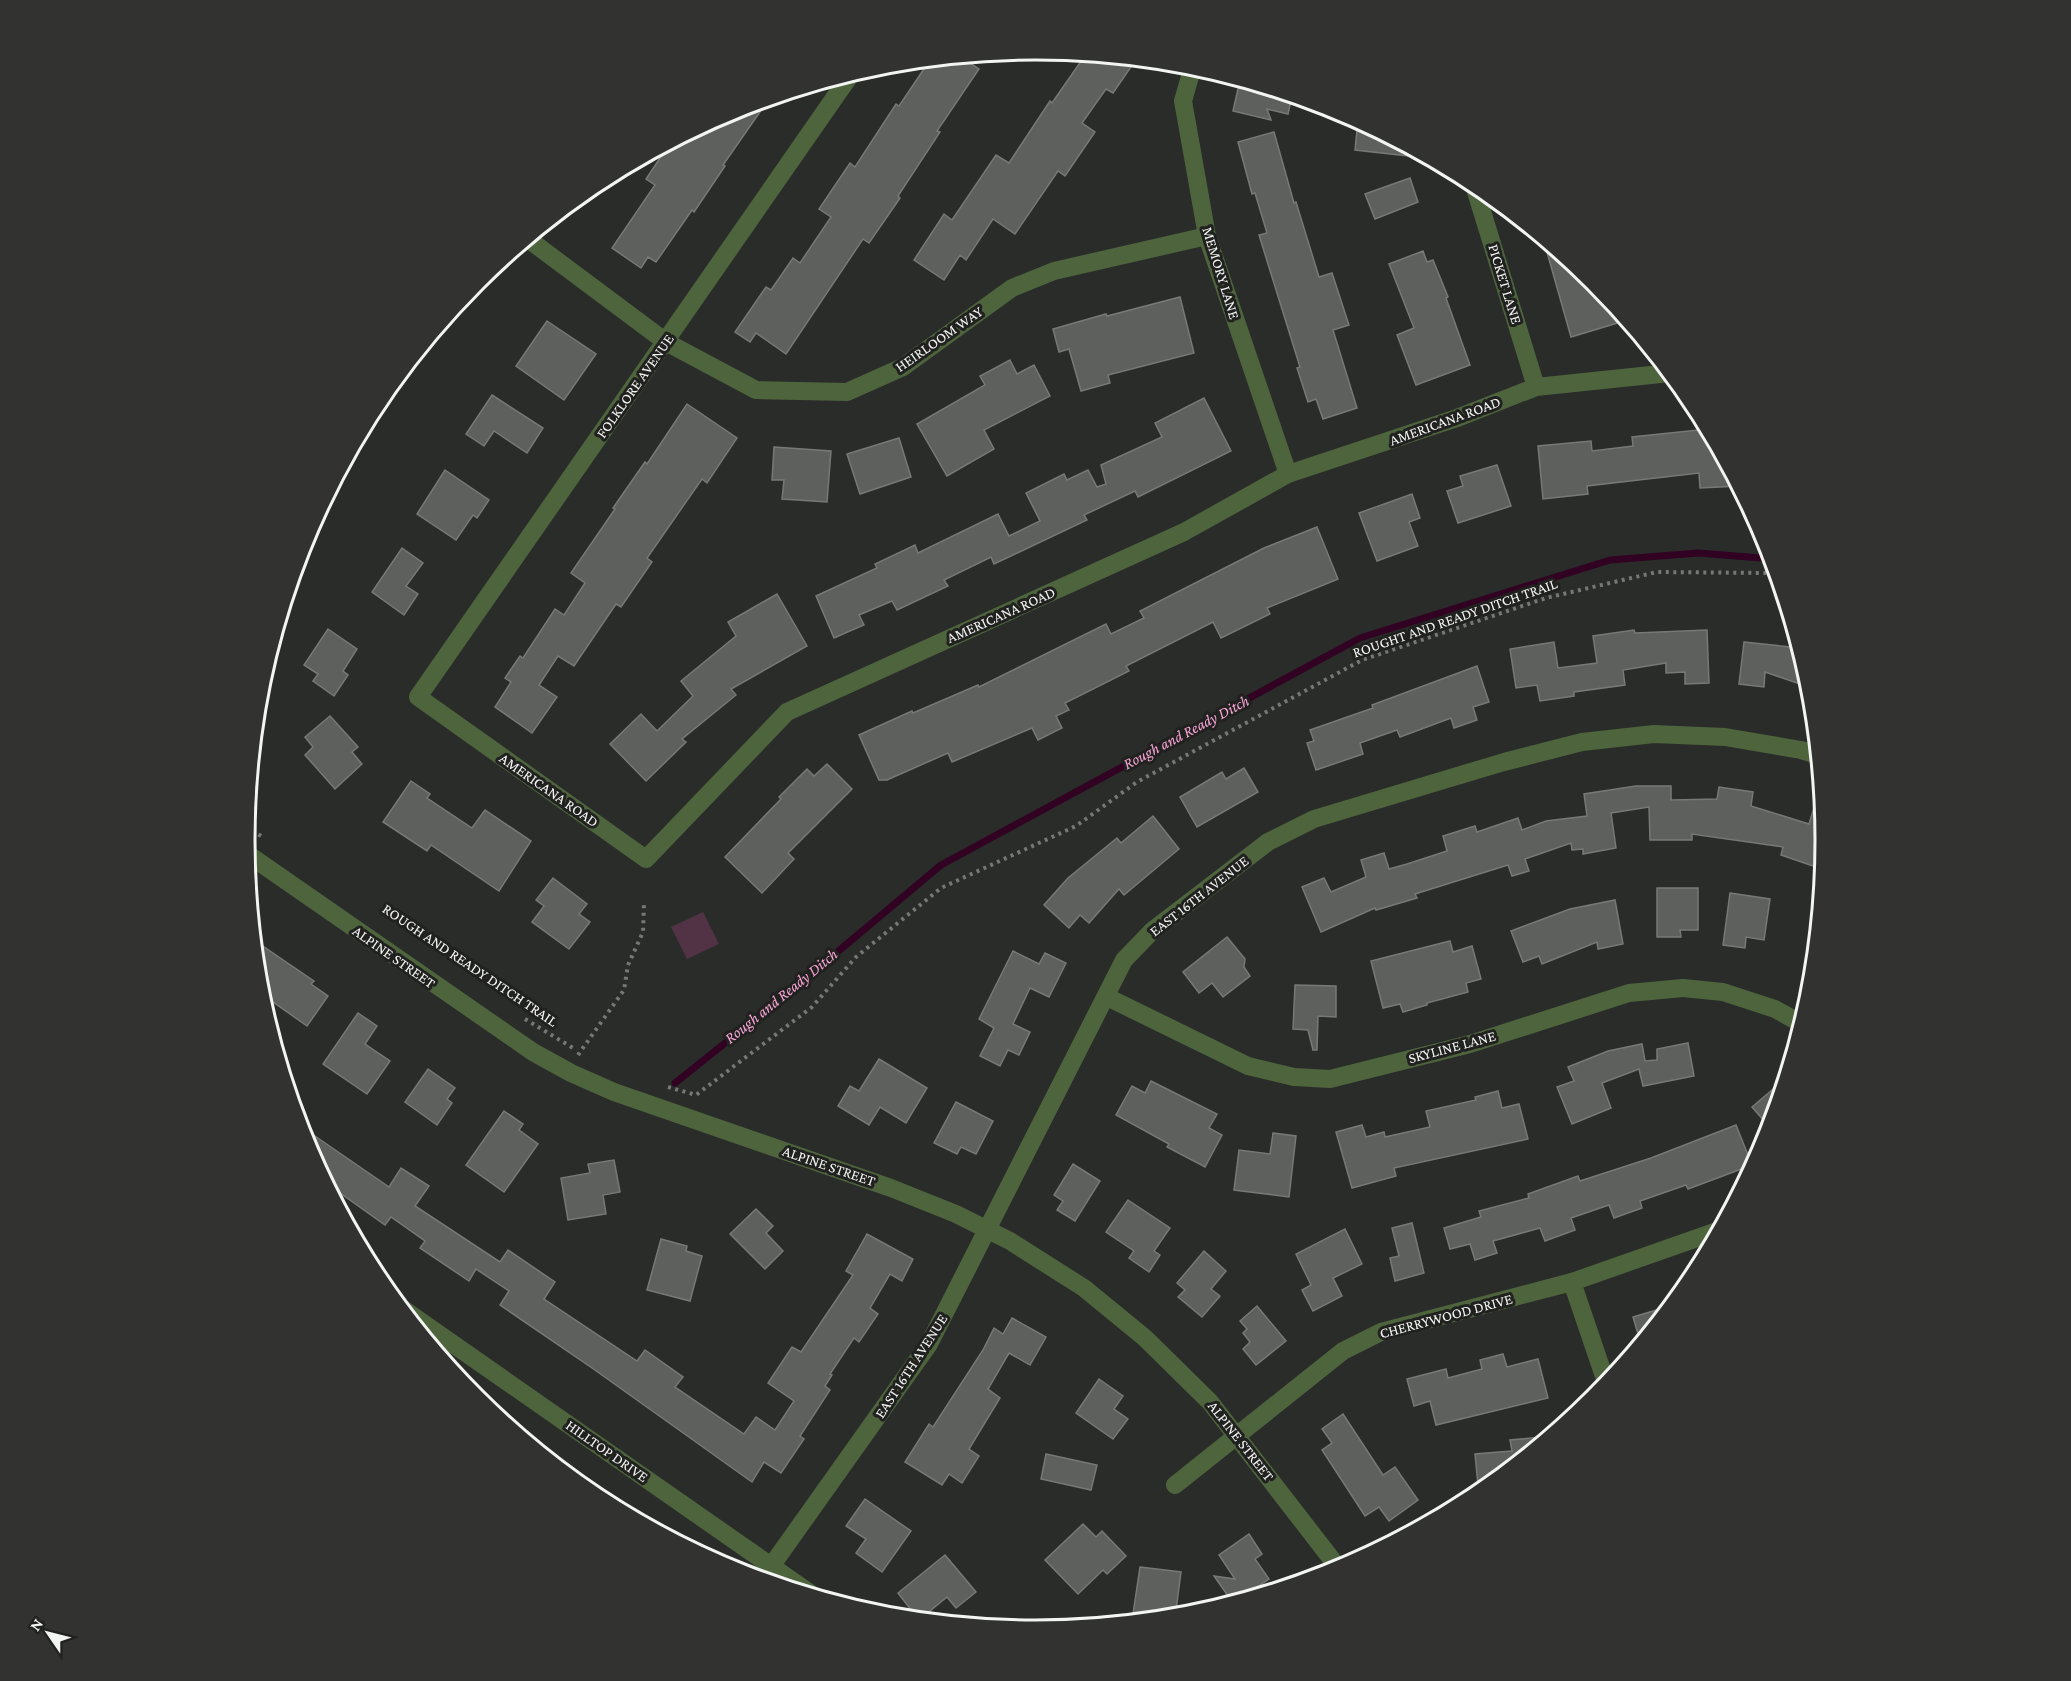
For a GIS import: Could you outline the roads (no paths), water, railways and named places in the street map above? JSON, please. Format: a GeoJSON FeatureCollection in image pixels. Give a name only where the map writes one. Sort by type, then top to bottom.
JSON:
{"type":"FeatureCollection","features":[{"type":"Feature","properties":{"kind":"street","name":"MEMORY LANE"},"geometry":{"type":"LineString","coordinates":[[1191,76],[1184,101],[1207,236],[1288,474]]}},
{"type":"Feature","properties":{"kind":"street","name":"FOLKLORE AVENUE"},"geometry":{"type":"LineString","coordinates":[[418,697],[844,84]]}},
{"type":"Feature","properties":{"kind":"street","name":"PICKET LANE"},"geometry":{"type":"LineString","coordinates":[[1478,198],[1536,387]]}},
{"type":"Feature","properties":{"kind":"street","name":"HEIRLOOM WAY"},"geometry":{"type":"LineString","coordinates":[[534,243],[666,342],[756,390],[847,392],[903,367],[1012,288],[1054,271],[1207,236]]}},
{"type":"Feature","properties":{"kind":"street","name":"AMERICANA ROAD"},"geometry":{"type":"LineString","coordinates":[[418,697],[646,860],[787,712],[1184,532],[1288,474],[1457,418],[1536,387],[1661,374]]}},
{"type":"Feature","properties":{"kind":"street","name":"EAST 16TH AVENUE"},"geometry":{"type":"LineString","coordinates":[[772,1566],[929,1344],[990,1229],[1124,960],[1152,931],[1268,842],[1314,819],[1504,762],[1582,742],[1654,734],[1725,736],[1810,753]]}},
{"type":"Feature","properties":{"kind":"street","name":"ALPINE STREET"},"geometry":{"type":"LineString","coordinates":[[256,860],[524,1046],[572,1073],[614,1092],[891,1188],[990,1229],[1084,1288],[1145,1338],[1210,1402],[1334,1562]]}},
{"type":"Feature","properties":{"kind":"street","name":"SKYLINE LANE"},"geometry":{"type":"LineString","coordinates":[[1107,997],[1248,1066],[1294,1077],[1330,1079],[1470,1044],[1629,993],[1683,988],[1723,992],[1774,1009],[1795,1020]]}},
{"type":"Feature","properties":{"kind":"street","name":"CHERRYWOOD DRIVE"},"geometry":{"type":"LineString","coordinates":[[1175,1485],[1343,1351],[1381,1332],[1572,1282],[1709,1234]]}},
{"type":"Feature","properties":{"kind":"street"},"geometry":{"type":"LineString","coordinates":[[1572,1282],[1603,1375]]}},
{"type":"Feature","properties":{"kind":"street","name":"HILLTOP DRIVE"},"geometry":{"type":"LineString","coordinates":[[420,1321],[796,1583]]}},
{"type":"Feature","properties":{"kind":"waterway","name":"Rough and Ready Ditch"},"geometry":{"type":"LineString","coordinates":[[675,1083],[798,985],[941,865],[1360,638],[1610,560],[1698,553],[1763,558]]}}]}
